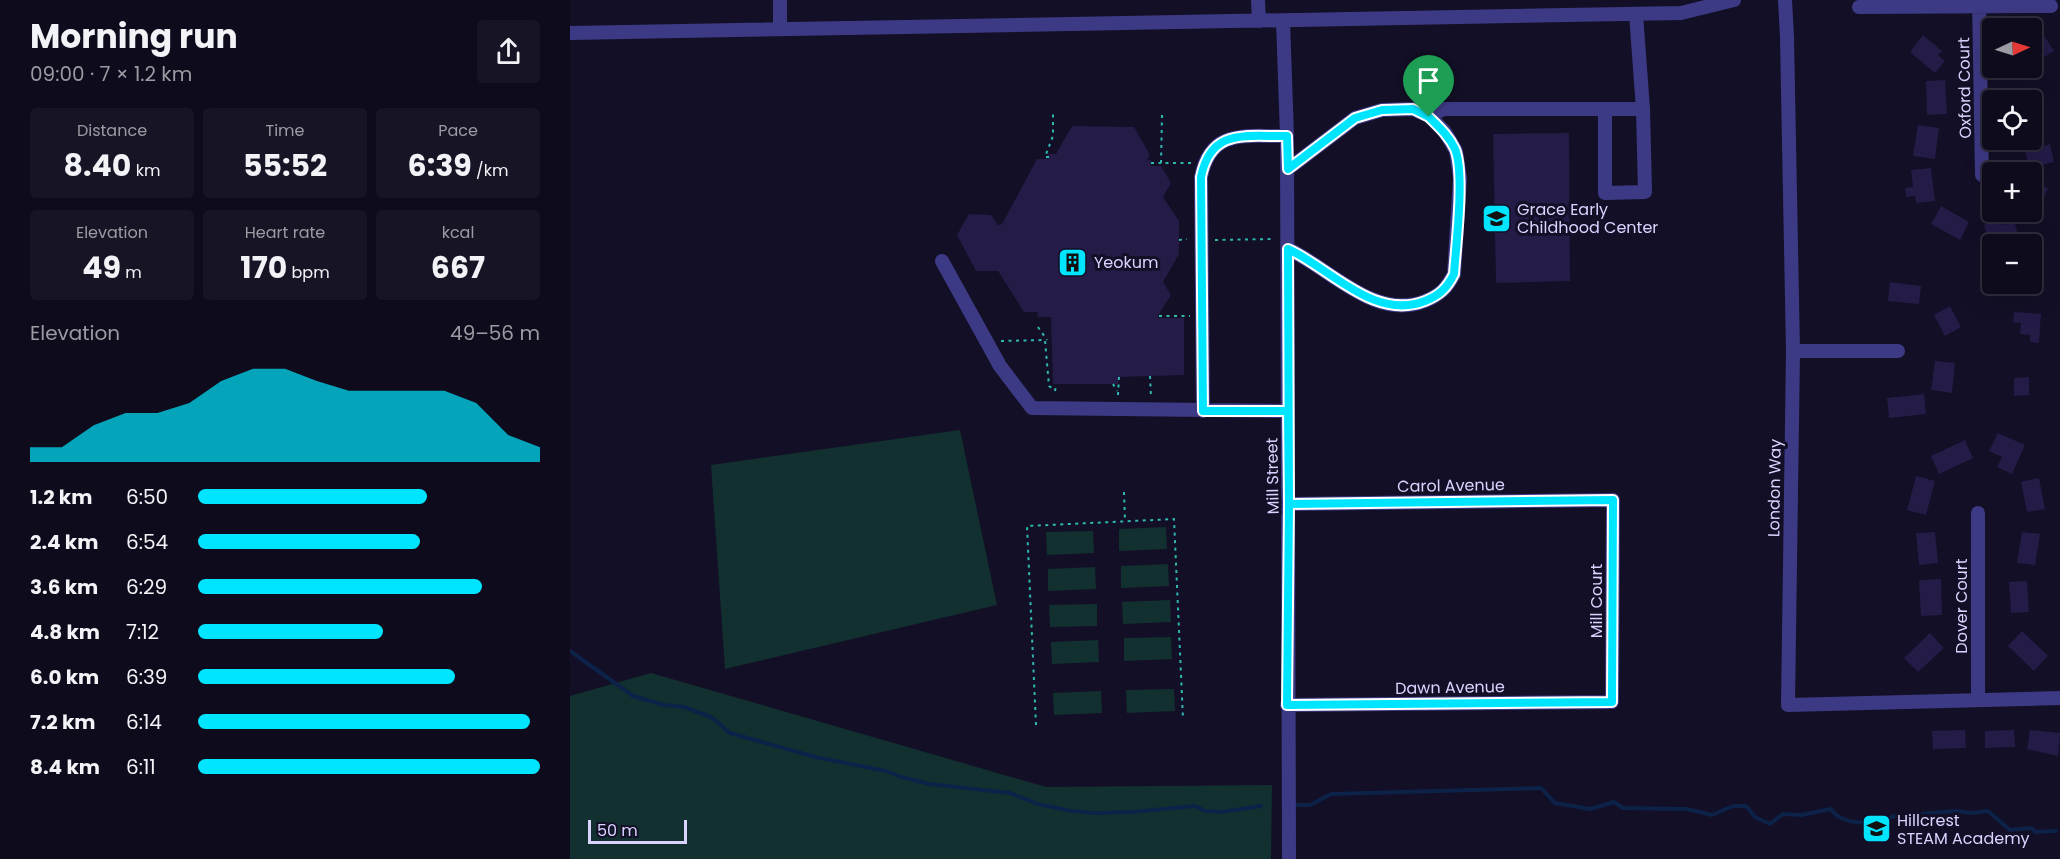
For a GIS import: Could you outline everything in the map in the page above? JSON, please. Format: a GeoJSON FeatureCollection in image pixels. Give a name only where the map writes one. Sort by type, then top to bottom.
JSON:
{"type":"FeatureCollection","features":[{"type":"Feature","properties":{"kind":"street"},"geometry":{"type":"LineString","coordinates":[[780,0],[780,29]]}},
{"type":"Feature","properties":{"kind":"street"},"geometry":{"type":"LineString","coordinates":[[1258,0],[1259,21]]}},
{"type":"Feature","properties":{"kind":"street"},"geometry":{"type":"LineString","coordinates":[[570,33],[1682,13],[1734,0]]}},
{"type":"Feature","properties":{"kind":"street","name":"London Way"},"geometry":{"type":"LineString","coordinates":[[1785,0],[1788,49],[1793,351],[1788,705],[2060,698]]}},
{"type":"Feature","properties":{"kind":"street"},"geometry":{"type":"LineString","coordinates":[[1859,7],[1980,3],[2051,6]]}},
{"type":"Feature","properties":{"kind":"street","name":"Oxford Court"},"geometry":{"type":"LineString","coordinates":[[1980,3],[1982,175]]}},
{"type":"Feature","properties":{"kind":"street"},"geometry":{"type":"LineString","coordinates":[[1605,110],[1605,193],[1645,192],[1636,14]]}},
{"type":"Feature","properties":{"kind":"street","name":"Mill Street"},"geometry":{"type":"LineString","coordinates":[[1283,21],[1288,169],[1289,859]]}},
{"type":"Feature","properties":{"kind":"street"},"geometry":{"type":"LineString","coordinates":[[1288,169],[1355,118],[1382,110],[1413,109],[1429,117],[1445,132],[1456,151],[1460,178],[1454,274],[1447,288],[1422,302],[1408,306],[1374,301],[1347,286],[1305,257],[1288,249]]}},
{"type":"Feature","properties":{"kind":"street"},"geometry":{"type":"LineString","coordinates":[[1429,117],[1444,109],[1642,109]]}},
{"type":"Feature","properties":{"kind":"street"},"geometry":{"type":"LineString","coordinates":[[1203,411],[1201,177],[1204,161],[1218,144],[1232,137],[1287,136]]}},
{"type":"Feature","properties":{"kind":"street"},"geometry":{"type":"LineString","coordinates":[[942,261],[1000,366],[1032,408],[1288,411]]}},
{"type":"Feature","properties":{"kind":"street"},"geometry":{"type":"LineString","coordinates":[[1793,351],[1898,351]]}},
{"type":"Feature","properties":{"kind":"street","name":"Carol Avenue"},"geometry":{"type":"LineString","coordinates":[[1289,504],[1613,500]]}},
{"type":"Feature","properties":{"kind":"street","name":"Mill Court"},"geometry":{"type":"LineString","coordinates":[[1612,702],[1613,500]]}},
{"type":"Feature","properties":{"kind":"street","name":"Dover Court"},"geometry":{"type":"LineString","coordinates":[[1978,513],[1978,699]]}},
{"type":"Feature","properties":{"kind":"street","name":"Dawn Avenue"},"geometry":{"type":"LineString","coordinates":[[1287,705],[1612,702]]}},
{"type":"Feature","properties":{"kind":"path"},"geometry":{"type":"LineString","coordinates":[[1049,157],[1045,157],[1053,136],[1053,113]]}},
{"type":"Feature","properties":{"kind":"path"},"geometry":{"type":"LineString","coordinates":[[1161,162],[1162,115]]}},
{"type":"Feature","properties":{"kind":"path"},"geometry":{"type":"LineString","coordinates":[[1151,163],[1194,164]]}},
{"type":"Feature","properties":{"kind":"path"},"geometry":{"type":"LineString","coordinates":[[1179,240],[1193,239]]}},
{"type":"Feature","properties":{"kind":"path"},"geometry":{"type":"LineString","coordinates":[[1210,240],[1275,239]]}},
{"type":"Feature","properties":{"kind":"path"},"geometry":{"type":"LineString","coordinates":[[1159,316],[1193,316]]}},
{"type":"Feature","properties":{"kind":"path"},"geometry":{"type":"LineString","coordinates":[[1038,327],[1046,340],[1049,386],[1055,390]]}},
{"type":"Feature","properties":{"kind":"path"},"geometry":{"type":"LineString","coordinates":[[1001,341],[1052,339]]}},
{"type":"Feature","properties":{"kind":"path"},"geometry":{"type":"LineString","coordinates":[[1150,376],[1150,402]]}},
{"type":"Feature","properties":{"kind":"path"},"geometry":{"type":"LineString","coordinates":[[1118,404],[1119,377]]}},
{"type":"Feature","properties":{"kind":"path"},"geometry":{"type":"LineString","coordinates":[[1055,397],[1056,384]]}},
{"type":"Feature","properties":{"kind":"path"},"geometry":{"type":"LineString","coordinates":[[1113,384],[1118,394]]}},
{"type":"Feature","properties":{"kind":"path"},"geometry":{"type":"LineString","coordinates":[[1124,492],[1125,521]]}},
{"type":"Feature","properties":{"kind":"path"},"geometry":{"type":"LineString","coordinates":[[1036,725],[1026,526],[1174,519],[1183,719]]}},
{"type":"Feature","properties":{"kind":"green space"},"geometry":{"type":"Polygon","coordinates":[[[960,430],[997,605],[725,669],[711,465],[960,430]]]}},
{"type":"Feature","properties":{"kind":"green space"},"geometry":{"type":"Polygon","coordinates":[[[1166,527],[1167,549],[1119,551],[1119,529],[1166,527]]]}},
{"type":"Feature","properties":{"kind":"green space"},"geometry":{"type":"Polygon","coordinates":[[[1093,531],[1094,553],[1047,555],[1046,532],[1093,531]]]}},
{"type":"Feature","properties":{"kind":"green space"},"geometry":{"type":"Polygon","coordinates":[[[1168,564],[1169,586],[1121,588],[1121,566],[1168,564]]]}},
{"type":"Feature","properties":{"kind":"green space"},"geometry":{"type":"Polygon","coordinates":[[[1095,567],[1096,589],[1048,591],[1048,569],[1095,567]]]}},
{"type":"Feature","properties":{"kind":"green space"},"geometry":{"type":"Polygon","coordinates":[[[1170,600],[1171,622],[1123,624],[1122,602],[1170,600]]]}},
{"type":"Feature","properties":{"kind":"green space"},"geometry":{"type":"Polygon","coordinates":[[[1097,604],[1097,626],[1050,627],[1049,605],[1097,604]]]}},
{"type":"Feature","properties":{"kind":"green space"},"geometry":{"type":"Polygon","coordinates":[[[1171,637],[1172,659],[1124,661],[1124,638],[1171,637]]]}},
{"type":"Feature","properties":{"kind":"green space"},"geometry":{"type":"Polygon","coordinates":[[[1098,640],[1099,662],[1052,664],[1051,642],[1098,640]]]}},
{"type":"Feature","properties":{"kind":"green space"},"geometry":{"type":"Polygon","coordinates":[[[651,673],[1046,787],[1272,785],[1271,859],[570,859],[570,696],[651,673]]]}},
{"type":"Feature","properties":{"kind":"green space"},"geometry":{"type":"Polygon","coordinates":[[[1174,689],[1175,711],[1127,713],[1126,690],[1174,689]]]}},
{"type":"Feature","properties":{"kind":"green space"},"geometry":{"type":"Polygon","coordinates":[[[1101,691],[1102,713],[1054,715],[1053,693],[1101,691]]]}},
{"type":"Feature","properties":{"kind":"building"},"geometry":{"type":"Polygon","coordinates":[[[1923,35],[1942,51],[1938,55],[1945,61],[1935,73],[1910,52],[1923,35]]]}},
{"type":"Feature","properties":{"kind":"building"},"geometry":{"type":"Polygon","coordinates":[[[2042,35],[2054,51],[2042,58],[2042,35]]]}},
{"type":"Feature","properties":{"kind":"building"},"geometry":{"type":"Polygon","coordinates":[[[1945,80],[1947,114],[1927,115],[1926,81],[1945,80]]]}},
{"type":"Feature","properties":{"kind":"building"},"geometry":{"type":"Polygon","coordinates":[[[1918,125],[1939,128],[1935,159],[1913,156],[1918,125]]]}},
{"type":"Feature","properties":{"kind":"building","name":"Yeokum"},"geometry":{"type":"Polygon","coordinates":[[[1072,126],[1134,127],[1150,155],[1147,160],[1151,160],[1151,166],[1161,166],[1171,183],[1163,197],[1179,221],[1179,254],[1163,282],[1171,295],[1158,318],[1184,318],[1184,375],[1118,377],[1118,384],[1053,384],[1051,317],[1037,317],[1038,312],[1024,312],[998,271],[976,271],[957,235],[969,214],[991,215],[998,225],[1002,224],[1037,159],[1049,159],[1048,154],[1056,154],[1072,126]]]}},
{"type":"Feature","properties":{"kind":"building"},"geometry":{"type":"Polygon","coordinates":[[[1569,133],[1570,281],[1496,283],[1493,134],[1569,133]]]}},
{"type":"Feature","properties":{"kind":"building"},"geometry":{"type":"Polygon","coordinates":[[[2042,137],[2044,146],[2050,144],[2054,162],[2042,165],[2042,162],[2028,162],[2025,150],[2042,150],[2042,137]]]}},
{"type":"Feature","properties":{"kind":"building"},"geometry":{"type":"Polygon","coordinates":[[[1931,168],[1935,201],[1916,203],[1915,196],[1906,197],[1905,188],[1913,187],[1911,170],[1931,168]]]}},
{"type":"Feature","properties":{"kind":"building"},"geometry":{"type":"Polygon","coordinates":[[[2042,186],[2048,188],[2042,202],[2042,186]]]}},
{"type":"Feature","properties":{"kind":"building"},"geometry":{"type":"Polygon","coordinates":[[[1941,206],[1969,222],[1960,240],[1931,224],[1941,206]]]}},
{"type":"Feature","properties":{"kind":"building"},"geometry":{"type":"Polygon","coordinates":[[[1994,222],[2000,222],[2001,225],[2014,222],[2018,234],[1987,234],[1984,225],[1994,222]]]}},
{"type":"Feature","properties":{"kind":"building"},"geometry":{"type":"Polygon","coordinates":[[[1890,282],[1921,286],[1919,304],[1888,301],[1890,282]]]}},
{"type":"Feature","properties":{"kind":"building"},"geometry":{"type":"Polygon","coordinates":[[[1950,306],[1961,327],[1945,336],[1934,315],[1950,306]]]}},
{"type":"Feature","properties":{"kind":"building"},"geometry":{"type":"Polygon","coordinates":[[[2014,312],[2041,314],[2039,343],[2030,342],[2030,335],[2020,334],[2021,323],[2013,322],[2014,312]]]}},
{"type":"Feature","properties":{"kind":"building"},"geometry":{"type":"Polygon","coordinates":[[[1935,361],[1955,363],[1952,393],[1931,390],[1935,361]]]}},
{"type":"Feature","properties":{"kind":"building"},"geometry":{"type":"Polygon","coordinates":[[[2029,377],[2029,395],[2014,396],[2014,378],[2029,377]]]}},
{"type":"Feature","properties":{"kind":"building"},"geometry":{"type":"Polygon","coordinates":[[[1924,394],[1926,414],[1889,418],[1887,398],[1924,394]]]}},
{"type":"Feature","properties":{"kind":"building"},"geometry":{"type":"Polygon","coordinates":[[[1998,433],[2025,445],[2012,474],[1997,467],[2002,457],[1989,451],[1998,433]]]}},
{"type":"Feature","properties":{"kind":"building"},"geometry":{"type":"Polygon","coordinates":[[[1965,440],[1973,458],[1939,474],[1931,456],[1965,440]]]}},
{"type":"Feature","properties":{"kind":"building"},"geometry":{"type":"Polygon","coordinates":[[[1916,476],[1935,481],[1926,515],[1907,510],[1916,476]]]}},
{"type":"Feature","properties":{"kind":"building"},"geometry":{"type":"Polygon","coordinates":[[[2039,478],[2045,509],[2027,512],[2021,482],[2039,478]]]}},
{"type":"Feature","properties":{"kind":"building"},"geometry":{"type":"Polygon","coordinates":[[[1935,532],[1938,563],[1919,565],[1916,533],[1935,532]]]}},
{"type":"Feature","properties":{"kind":"building"},"geometry":{"type":"Polygon","coordinates":[[[2022,532],[2040,534],[2035,565],[2017,563],[2022,532]]]}},
{"type":"Feature","properties":{"kind":"building"},"geometry":{"type":"Polygon","coordinates":[[[1941,579],[1942,615],[1921,616],[1919,580],[1941,579]]]}},
{"type":"Feature","properties":{"kind":"building"},"geometry":{"type":"Polygon","coordinates":[[[2027,581],[2029,612],[2011,613],[2009,582],[2027,581]]]}},
{"type":"Feature","properties":{"kind":"building"},"geometry":{"type":"Polygon","coordinates":[[[2022,631],[2048,656],[2034,671],[2008,646],[2022,631]]]}},
{"type":"Feature","properties":{"kind":"building"},"geometry":{"type":"Polygon","coordinates":[[[1930,633],[1944,648],[1918,672],[1904,658],[1930,633]]]}},
{"type":"Feature","properties":{"kind":"building"},"geometry":{"type":"Polygon","coordinates":[[[1965,730],[1966,748],[1933,749],[1932,731],[1965,730]]]}},
{"type":"Feature","properties":{"kind":"building"},"geometry":{"type":"Polygon","coordinates":[[[2014,730],[2015,747],[1985,748],[1985,731],[2014,730]]]}},
{"type":"Feature","properties":{"kind":"building"},"geometry":{"type":"Polygon","coordinates":[[[2030,730],[2060,733],[2058,756],[2027,749],[2030,730]]]}},
{"type":"Feature","properties":{"kind":"waterway"},"geometry":{"type":"LineString","coordinates":[[570,651],[633,696],[664,705],[684,707],[711,717],[730,733],[815,757],[886,771],[930,784],[1010,793],[1038,804],[1095,813],[1195,806],[1205,811],[1222,812],[1261,806]]}},
{"type":"Feature","properties":{"kind":"waterway"},"geometry":{"type":"LineString","coordinates":[[1297,805],[1310,805],[1331,794],[1541,788],[1555,803],[1590,809],[1614,802],[1623,808],[1687,809],[1712,815],[1733,806],[1746,806],[1755,817],[1770,824],[1783,814],[1801,815],[1831,809],[1837,816],[1849,821],[1871,824],[1895,816],[1988,811],[2010,830],[2032,828],[2035,832],[2056,831]]}},
{"type":"Feature","properties":{"kind":"place","name":"Grace Early Childhood Center"},"geometry":{"type":"Point","coordinates":[1496,218]}},
{"type":"Feature","properties":{"kind":"place","name":"Yeokum"},"geometry":{"type":"Point","coordinates":[1073,262]}},
{"type":"Feature","properties":{"kind":"place","name":"Hillcrest STEAM Academy"},"geometry":{"type":"Point","coordinates":[1876,829]}},
{"type":"Feature","properties":{"kind":"route"},"geometry":{"type":"LineString","coordinates":[[1413,109],[1429,117],[1445,132],[1456,151],[1460,178],[1454,274],[1447,288],[1436,296],[1408,306],[1374,301],[1347,286],[1305,257],[1288,249],[1289,504],[1613,500],[1612,702],[1287,705],[1288,411],[1203,411],[1201,177],[1204,161],[1218,144],[1232,137],[1287,136],[1288,169],[1355,118],[1382,110],[1413,109]]}}]}
